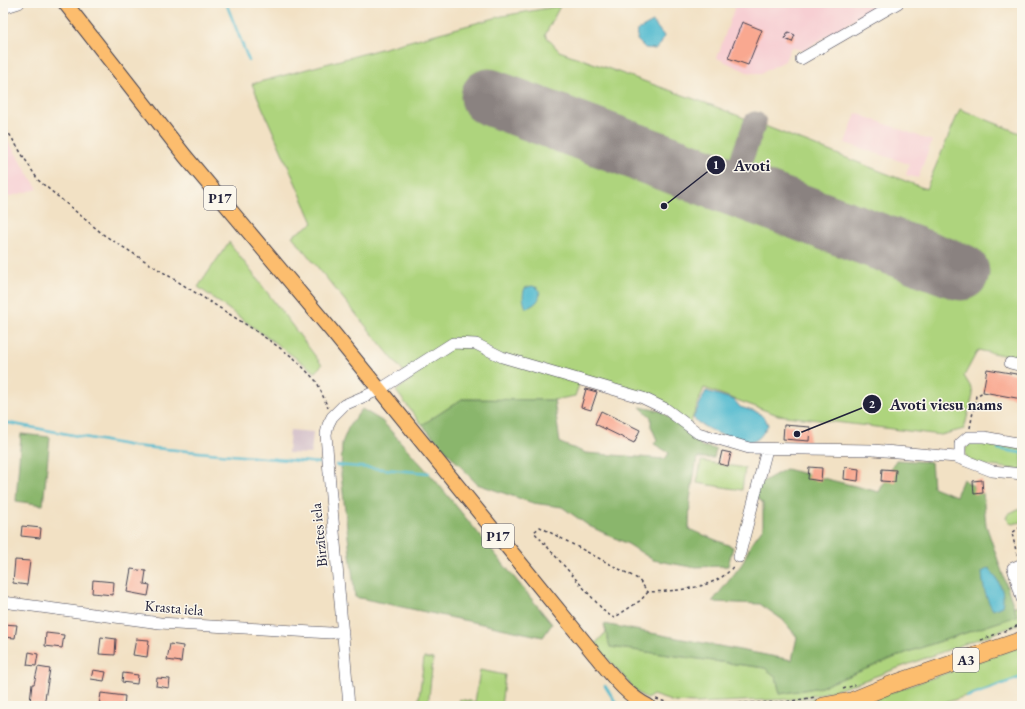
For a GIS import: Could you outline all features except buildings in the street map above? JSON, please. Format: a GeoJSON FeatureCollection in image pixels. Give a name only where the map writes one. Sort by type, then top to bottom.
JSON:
{"type":"FeatureCollection","features":[{"type":"Feature","properties":{"kind":"highway","name":"A3"},"geometry":{"type":"LineString","coordinates":[[821,701],[845,699],[1022,640]]}},
{"type":"Feature","properties":{"kind":"main road","name":"P17"},"geometry":{"type":"LineString","coordinates":[[64,3],[185,156],[618,682],[636,699],[650,702]]}},
{"type":"Feature","properties":{"kind":"main road","name":"P17"},"geometry":{"type":"LineString","coordinates":[[618,682],[631,706]]}},
{"type":"Feature","properties":{"kind":"street"},"geometry":{"type":"LineString","coordinates":[[3,8],[19,3]]}},
{"type":"Feature","properties":{"kind":"street"},"geometry":{"type":"LineString","coordinates":[[801,59],[898,3]]}},
{"type":"Feature","properties":{"kind":"street"},"geometry":{"type":"LineString","coordinates":[[332,417],[344,405],[379,390],[453,343],[476,344],[502,357],[643,398],[666,409],[698,433],[750,448],[873,450],[960,458],[992,471],[1022,474]]}},
{"type":"Feature","properties":{"kind":"street"},"geometry":{"type":"LineString","coordinates":[[1010,363],[1022,366]]}},
{"type":"Feature","properties":{"kind":"street","name":"Birzītes iela"},"geometry":{"type":"LineString","coordinates":[[332,417],[326,434],[349,706]]}},
{"type":"Feature","properties":{"kind":"street"},"geometry":{"type":"LineString","coordinates":[[960,458],[960,444],[968,437],[984,437],[1022,444]]}},
{"type":"Feature","properties":{"kind":"street"},"geometry":{"type":"LineString","coordinates":[[739,557],[747,531],[767,449]]}},
{"type":"Feature","properties":{"kind":"street","name":"Krasta iela"},"geometry":{"type":"LineString","coordinates":[[3,602],[160,623],[330,632],[343,631]]}},
{"type":"Feature","properties":{"kind":"path"},"geometry":{"type":"LineString","coordinates":[[3,124],[38,180],[104,235],[253,329],[294,358],[317,382],[332,417]]}},
{"type":"Feature","properties":{"kind":"path"},"geometry":{"type":"LineString","coordinates":[[968,437],[976,396],[983,392]]}},
{"type":"Feature","properties":{"kind":"path"},"geometry":{"type":"LineString","coordinates":[[648,592],[638,579],[540,526],[534,532],[605,612],[614,618],[641,600],[648,592],[688,589],[723,577],[739,557]]}},
{"type":"Feature","properties":{"kind":"path"},"geometry":{"type":"LineString","coordinates":[[1020,582],[1017,554],[1012,533],[1022,526]]}},
{"type":"Feature","properties":{"kind":"path"},"geometry":{"type":"LineString","coordinates":[[978,641],[1022,624]]}},
{"type":"Feature","properties":{"kind":"path"},"geometry":{"type":"LineString","coordinates":[[845,699],[862,682]]}},
{"type":"Feature","properties":{"kind":"path"},"geometry":{"type":"LineString","coordinates":[[650,702],[680,704],[821,701]]}},
{"type":"Feature","properties":{"kind":"shaded area"},"geometry":{"type":"Polygon","coordinates":[[[736,3],[880,3],[803,51],[791,47],[785,61],[760,74],[747,72],[717,58],[736,3]]]}},
{"type":"Feature","properties":{"kind":"shaded area"},"geometry":{"type":"Polygon","coordinates":[[[856,113],[932,141],[918,178],[906,175],[909,164],[845,143],[856,113]]]}},
{"type":"Feature","properties":{"kind":"shaded area"},"geometry":{"type":"Polygon","coordinates":[[[3,133],[38,189],[3,198],[3,133]]]}},
{"type":"Feature","properties":{"kind":"shaded area"},"geometry":{"type":"Polygon","coordinates":[[[290,430],[313,432],[311,454],[288,453],[290,430]]]}},
{"type":"Feature","properties":{"kind":"green space"},"geometry":{"type":"Polygon","coordinates":[[[560,6],[545,35],[559,51],[711,105],[926,189],[960,109],[1022,134],[1022,359],[978,350],[964,376],[972,389],[973,395],[964,429],[941,435],[778,415],[704,388],[690,424],[653,398],[580,382],[575,396],[554,400],[462,399],[422,425],[396,391],[410,380],[292,236],[313,223],[252,84],[502,16],[560,6]]]}},
{"type":"Feature","properties":{"kind":"green space"},"geometry":{"type":"Polygon","coordinates":[[[229,242],[322,365],[315,372],[198,287],[229,242]]]}},
{"type":"Feature","properties":{"kind":"green space"},"geometry":{"type":"Polygon","coordinates":[[[462,399],[554,400],[560,443],[586,453],[665,459],[669,453],[654,444],[657,440],[651,426],[651,417],[640,407],[660,411],[694,434],[701,446],[716,449],[714,458],[697,458],[690,499],[689,529],[733,547],[728,566],[691,567],[653,560],[628,544],[589,526],[562,507],[533,503],[477,484],[422,425],[462,399]]]}},
{"type":"Feature","properties":{"kind":"green space"},"geometry":{"type":"Polygon","coordinates":[[[362,409],[382,421],[435,480],[552,624],[543,637],[355,597],[341,475],[342,443],[349,426],[362,409]]]}},
{"type":"Feature","properties":{"kind":"green space"},"geometry":{"type":"Polygon","coordinates":[[[21,434],[50,437],[43,505],[16,501],[21,434]]]}},
{"type":"Feature","properties":{"kind":"green space"},"geometry":{"type":"Polygon","coordinates":[[[975,441],[1022,449],[1022,470],[983,465],[967,459],[965,450],[969,444],[975,441]]]}},
{"type":"Feature","properties":{"kind":"green space"},"geometry":{"type":"Polygon","coordinates":[[[896,460],[931,462],[933,487],[956,496],[963,479],[983,493],[986,525],[1017,616],[908,652],[821,687],[780,694],[776,677],[765,668],[610,647],[604,624],[792,660],[797,637],[783,620],[760,604],[712,602],[742,564],[751,544],[763,528],[763,503],[751,492],[762,482],[786,469],[879,492],[896,460]]]}},
{"type":"Feature","properties":{"kind":"green space"},"geometry":{"type":"Polygon","coordinates":[[[701,461],[745,468],[742,490],[697,483],[701,461]]]}},
{"type":"Feature","properties":{"kind":"green space"},"geometry":{"type":"Polygon","coordinates":[[[1022,507],[1022,522],[1012,524],[1006,518],[1008,514],[1022,507]]]}},
{"type":"Feature","properties":{"kind":"green space"},"geometry":{"type":"Polygon","coordinates":[[[1014,606],[1019,606],[1022,608],[1022,623],[843,688],[794,699],[694,703],[674,702],[653,695],[647,699],[637,692],[595,644],[606,632],[610,647],[765,668],[776,677],[780,694],[821,687],[908,652],[1017,616],[1014,606]]]}},
{"type":"Feature","properties":{"kind":"green space"},"geometry":{"type":"Polygon","coordinates":[[[1022,646],[1022,677],[936,706],[857,706],[884,695],[1022,646]]]}},
{"type":"Feature","properties":{"kind":"green space"},"geometry":{"type":"Polygon","coordinates":[[[424,658],[433,659],[428,706],[418,706],[424,658]]]}},
{"type":"Feature","properties":{"kind":"green space"},"geometry":{"type":"Polygon","coordinates":[[[480,670],[505,675],[501,706],[458,706],[459,699],[475,702],[480,670]]]}},
{"type":"Feature","properties":{"kind":"green space"},"geometry":{"type":"Polygon","coordinates":[[[824,697],[824,699],[810,702],[783,705],[715,706],[778,704],[824,697]]]}},
{"type":"Feature","properties":{"kind":"water"},"geometry":{"type":"Polygon","coordinates":[[[653,22],[664,36],[661,44],[655,49],[645,48],[637,40],[638,30],[653,22]]]}},
{"type":"Feature","properties":{"kind":"water"},"geometry":{"type":"Polygon","coordinates":[[[532,286],[538,288],[540,295],[536,303],[526,308],[523,293],[525,288],[532,286]]]}},
{"type":"Feature","properties":{"kind":"water"},"geometry":{"type":"Polygon","coordinates":[[[706,391],[734,400],[740,407],[759,413],[766,420],[768,425],[759,438],[748,442],[731,438],[712,431],[697,422],[693,418],[706,391]]]}},
{"type":"Feature","properties":{"kind":"water"},"geometry":{"type":"Polygon","coordinates":[[[989,568],[998,581],[1003,595],[1002,606],[993,610],[986,596],[982,577],[982,572],[989,568]]]}},
{"type":"Feature","properties":{"kind":"waterway"},"geometry":{"type":"LineString","coordinates":[[226,3],[249,61]]}},
{"type":"Feature","properties":{"kind":"waterway"},"geometry":{"type":"LineString","coordinates":[[3,422],[132,446],[320,463]]}},
{"type":"Feature","properties":{"kind":"waterway"},"geometry":{"type":"LineString","coordinates":[[998,449],[1022,453]]}},
{"type":"Feature","properties":{"kind":"waterway"},"geometry":{"type":"LineString","coordinates":[[336,465],[429,473]]}},
{"type":"Feature","properties":{"kind":"waterway"},"geometry":{"type":"LineString","coordinates":[[966,697],[1022,677]]}},
{"type":"Feature","properties":{"kind":"waterway"},"geometry":{"type":"LineString","coordinates":[[605,686],[618,706]]}},
{"type":"Feature","properties":{"kind":"taxiway"},"geometry":{"type":"LineString","coordinates":[[731,187],[755,123]]}},
{"type":"Feature","properties":{"kind":"runway"},"geometry":{"type":"LineString","coordinates":[[489,97],[961,272]]}},
{"type":"Feature","properties":{"kind":"place","name":"Avoti"},"geometry":{"type":"Point","coordinates":[664,206]}},
{"type":"Feature","properties":{"kind":"place","name":"Avoti viesu nams"},"geometry":{"type":"Point","coordinates":[797,434]}}]}
